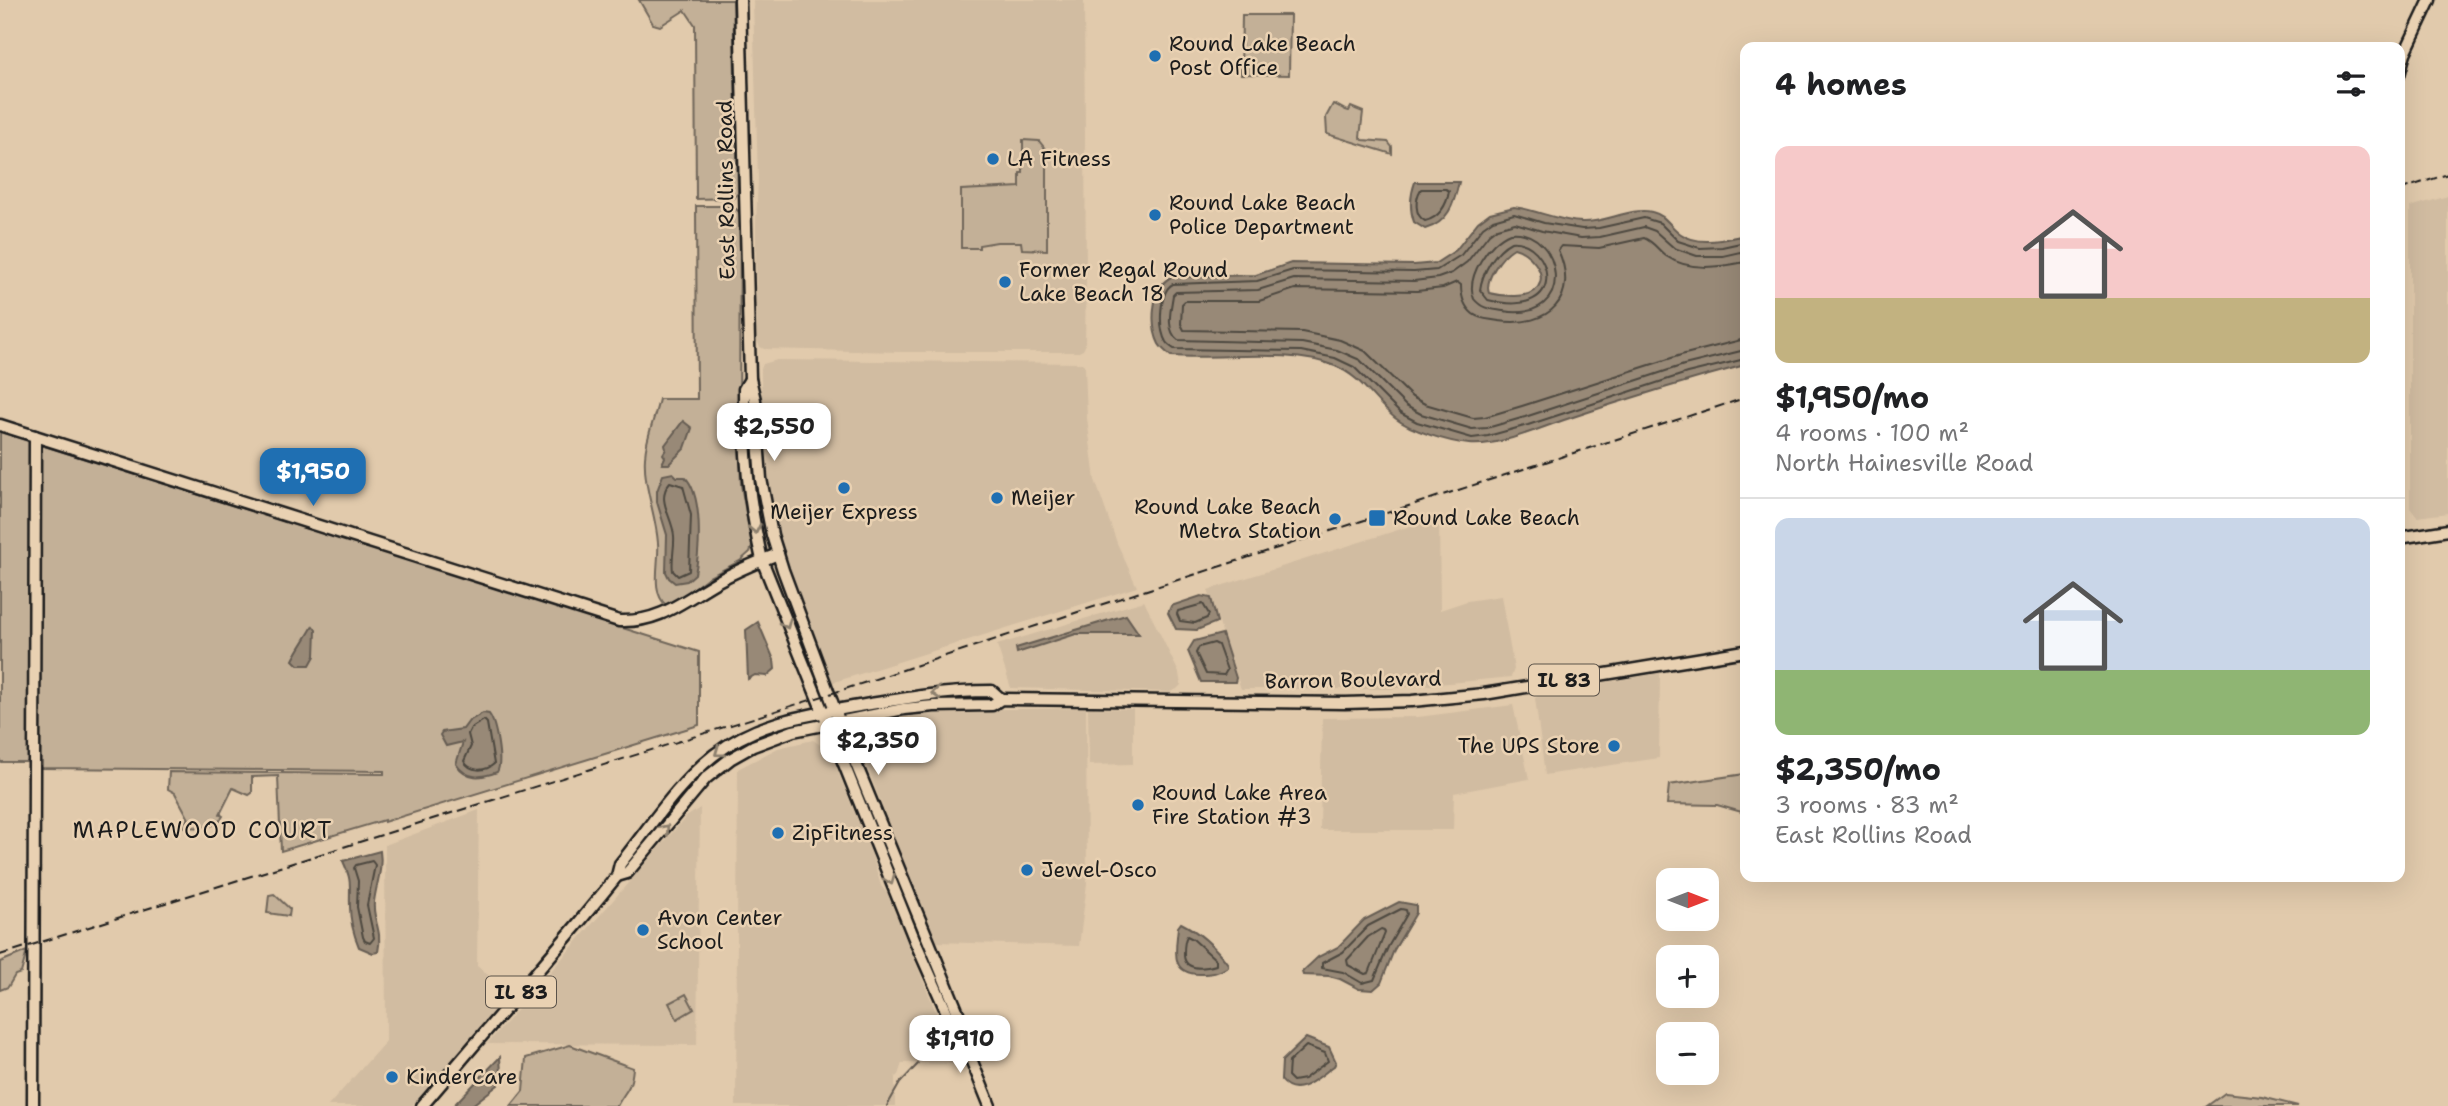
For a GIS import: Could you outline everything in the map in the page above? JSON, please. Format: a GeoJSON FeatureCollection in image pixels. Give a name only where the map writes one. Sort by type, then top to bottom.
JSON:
{"type":"FeatureCollection","features":[{"type":"Feature","properties":{"kind":"main road","name":"East Rollins Road"},"geometry":{"type":"LineString","coordinates":[[740,0],[750,379],[755,400],[761,479],[778,554],[954,1015]]}},
{"type":"Feature","properties":{"kind":"main road"},"geometry":{"type":"LineString","coordinates":[[2405,57],[2430,0]]}},
{"type":"Feature","properties":{"kind":"main road","name":"East Rollins Road"},"geometry":{"type":"LineString","coordinates":[[750,379],[744,389],[745,464],[762,560],[915,941],[954,1015]]}},
{"type":"Feature","properties":{"kind":"main road"},"geometry":{"type":"LineString","coordinates":[[0,425],[619,621],[649,619],[669,612],[720,579],[778,554]]}},
{"type":"Feature","properties":{"kind":"main road"},"geometry":{"type":"LineString","coordinates":[[33,1106],[35,436]]}},
{"type":"Feature","properties":{"kind":"main road"},"geometry":{"type":"LineString","coordinates":[[2405,537],[2448,530]]}},
{"type":"Feature","properties":{"kind":"main road","name":"Barron Boulevard"},"geometry":{"type":"LineString","coordinates":[[617,876],[627,873],[706,778],[730,759],[776,736],[827,725],[913,708],[992,705],[1001,699],[1345,703],[1412,701],[1484,694],[1740,651]]}},
{"type":"Feature","properties":{"kind":"main road","name":"Barron Boulevard"},"geometry":{"type":"LineString","coordinates":[[422,1106],[617,876],[620,864],[693,774],[713,756],[741,737],[762,728],[822,711],[935,693],[992,691],[1001,699]]}},
{"type":"Feature","properties":{"kind":"main road"},"geometry":{"type":"LineString","coordinates":[[954,1015],[961,1022],[960,1032],[990,1106]]}},
{"type":"Feature","properties":{"kind":"shaded area"},"geometry":{"type":"Polygon","coordinates":[[[639,0],[733,0],[738,193],[734,198],[696,199],[695,25],[685,10],[660,26],[653,24],[639,0]]]}},
{"type":"Feature","properties":{"kind":"shaded area"},"geometry":{"type":"Polygon","coordinates":[[[753,0],[1084,0],[1086,277],[1083,350],[901,352],[760,347],[756,339],[758,180],[753,0]]]}},
{"type":"Feature","properties":{"kind":"shaded area"},"geometry":{"type":"Polygon","coordinates":[[[1242,15],[1290,15],[1289,75],[1241,74],[1242,15]]]}},
{"type":"Feature","properties":{"kind":"shaded area"},"geometry":{"type":"Polygon","coordinates":[[[1333,104],[1349,111],[1351,107],[1363,112],[1360,137],[1363,140],[1388,142],[1392,147],[1392,154],[1327,134],[1326,117],[1333,104]]]}},
{"type":"Feature","properties":{"kind":"shaded area"},"geometry":{"type":"Polygon","coordinates":[[[1023,140],[1039,141],[1047,151],[1047,250],[1022,249],[1021,242],[997,242],[979,245],[979,248],[961,248],[961,190],[1020,187],[1020,173],[1023,173],[1023,140]]]}},
{"type":"Feature","properties":{"kind":"shaded area"},"geometry":{"type":"Polygon","coordinates":[[[2448,196],[2448,513],[2417,517],[2410,508],[2410,207],[2448,196]]]}},
{"type":"Feature","properties":{"kind":"shaded area"},"geometry":{"type":"Polygon","coordinates":[[[696,206],[733,206],[740,213],[739,432],[741,485],[752,546],[750,552],[740,561],[707,578],[676,602],[666,605],[658,592],[658,543],[646,479],[645,457],[659,399],[697,399],[696,206]]]}},
{"type":"Feature","properties":{"kind":"shaded area"},"geometry":{"type":"Polygon","coordinates":[[[777,360],[1082,363],[1085,367],[1087,418],[1095,480],[1117,543],[1137,587],[828,684],[777,546],[762,465],[761,369],[763,364],[777,360]]]}},
{"type":"Feature","properties":{"kind":"shaded area"},"geometry":{"type":"Polygon","coordinates":[[[0,432],[699,652],[699,725],[281,851],[278,776],[252,777],[252,793],[249,795],[233,788],[220,814],[223,816],[216,823],[207,827],[185,827],[183,822],[189,819],[175,793],[168,789],[169,772],[384,774],[384,771],[42,768],[42,762],[0,762],[0,432]]]}},
{"type":"Feature","properties":{"kind":"shaded area"},"geometry":{"type":"Polygon","coordinates":[[[1439,517],[1440,610],[1467,601],[1501,596],[1514,669],[1511,677],[1388,689],[1241,689],[1208,590],[1439,517]]]}},
{"type":"Feature","properties":{"kind":"shaded area"},"geometry":{"type":"Polygon","coordinates":[[[1144,601],[1179,673],[1181,685],[1177,689],[1170,692],[1011,688],[997,645],[1144,601]]]}},
{"type":"Feature","properties":{"kind":"shaded area"},"geometry":{"type":"Polygon","coordinates":[[[1660,673],[1659,758],[1545,775],[1535,698],[1542,693],[1660,673]]]}},
{"type":"Feature","properties":{"kind":"shaded area"},"geometry":{"type":"Polygon","coordinates":[[[1513,705],[1529,779],[1454,793],[1453,830],[1320,830],[1322,718],[1418,717],[1513,705]]]}},
{"type":"Feature","properties":{"kind":"shaded area"},"geometry":{"type":"Polygon","coordinates":[[[1086,708],[1087,883],[1079,946],[935,942],[855,736],[855,730],[862,724],[882,718],[934,710],[1086,708]]]}},
{"type":"Feature","properties":{"kind":"shaded area"},"geometry":{"type":"Polygon","coordinates":[[[1088,708],[1133,709],[1133,764],[1089,765],[1088,708]]]}},
{"type":"Feature","properties":{"kind":"shaded area"},"geometry":{"type":"Polygon","coordinates":[[[813,740],[825,748],[834,762],[872,855],[881,886],[887,893],[950,1046],[960,1064],[902,1063],[895,1077],[895,1106],[736,1106],[738,769],[778,748],[813,740]]]}},
{"type":"Feature","properties":{"kind":"shaded area"},"geometry":{"type":"Polygon","coordinates":[[[1740,775],[1740,812],[1717,805],[1667,804],[1669,785],[1740,775]]]}},
{"type":"Feature","properties":{"kind":"shaded area","name":"Avon Center School"},"geometry":{"type":"Polygon","coordinates":[[[700,808],[697,1045],[487,1044],[686,817],[700,808]]]}},
{"type":"Feature","properties":{"kind":"shaded area"},"geometry":{"type":"Polygon","coordinates":[[[479,810],[477,966],[511,993],[412,1106],[328,1106],[386,1041],[385,845],[479,810]]]}},
{"type":"Feature","properties":{"kind":"shaded area"},"geometry":{"type":"Polygon","coordinates":[[[274,894],[290,909],[289,916],[267,913],[269,895],[274,894]]]}},
{"type":"Feature","properties":{"kind":"shaded area"},"geometry":{"type":"Polygon","coordinates":[[[27,951],[21,973],[15,975],[8,987],[0,990],[0,962],[27,951]]]}},
{"type":"Feature","properties":{"kind":"shaded area"},"geometry":{"type":"Polygon","coordinates":[[[686,994],[694,1009],[677,1019],[669,1003],[686,994]]]}},
{"type":"Feature","properties":{"kind":"shaded area"},"geometry":{"type":"Polygon","coordinates":[[[570,1045],[633,1068],[629,1085],[617,1106],[511,1106],[523,1091],[526,1058],[570,1045]]]}},
{"type":"Feature","properties":{"kind":"shaded area"},"geometry":{"type":"Polygon","coordinates":[[[2225,1093],[2262,1097],[2298,1106],[2207,1106],[2225,1093]]]}},
{"type":"Feature","properties":{"kind":"water"},"geometry":{"type":"Polygon","coordinates":[[[1415,182],[1459,182],[1449,212],[1439,222],[1425,229],[1414,222],[1412,217],[1411,202],[1415,182]]]}},
{"type":"Feature","properties":{"kind":"water"},"geometry":{"type":"Polygon","coordinates":[[[1514,207],[1582,222],[1644,211],[1661,216],[1688,238],[1713,241],[1740,236],[1740,366],[1633,397],[1506,440],[1469,444],[1430,435],[1402,423],[1352,376],[1335,366],[1297,357],[1171,356],[1159,344],[1156,336],[1156,298],[1164,282],[1171,277],[1256,275],[1291,263],[1436,263],[1456,250],[1478,222],[1490,213],[1514,207]],[[1514,248],[1504,256],[1489,281],[1489,293],[1522,295],[1538,287],[1538,269],[1525,253],[1514,248]]]}},
{"type":"Feature","properties":{"kind":"water"},"geometry":{"type":"Polygon","coordinates":[[[683,421],[692,428],[685,448],[669,464],[662,464],[665,445],[683,421]]]}},
{"type":"Feature","properties":{"kind":"water"},"geometry":{"type":"Polygon","coordinates":[[[673,473],[677,477],[685,477],[691,485],[699,523],[695,574],[687,581],[675,583],[666,572],[667,535],[657,502],[657,491],[663,475],[673,473]]]}},
{"type":"Feature","properties":{"kind":"water"},"geometry":{"type":"Polygon","coordinates":[[[1201,596],[1211,598],[1217,622],[1197,630],[1176,629],[1168,613],[1171,606],[1201,596]]]}},
{"type":"Feature","properties":{"kind":"water"},"geometry":{"type":"Polygon","coordinates":[[[1126,615],[1139,634],[1076,634],[1017,653],[1016,648],[1126,615]]]}},
{"type":"Feature","properties":{"kind":"water"},"geometry":{"type":"Polygon","coordinates":[[[758,622],[774,660],[775,669],[767,676],[755,675],[748,679],[746,630],[758,622]]]}},
{"type":"Feature","properties":{"kind":"water"},"geometry":{"type":"Polygon","coordinates":[[[313,626],[316,630],[315,656],[310,665],[298,665],[293,660],[313,626]]]}},
{"type":"Feature","properties":{"kind":"water"},"geometry":{"type":"Polygon","coordinates":[[[1222,634],[1235,682],[1201,682],[1188,651],[1194,641],[1222,634]]]}},
{"type":"Feature","properties":{"kind":"water"},"geometry":{"type":"Polygon","coordinates":[[[483,713],[489,714],[494,726],[499,767],[497,772],[475,776],[465,773],[456,764],[463,742],[446,746],[440,735],[442,732],[463,729],[469,721],[483,713]]]}},
{"type":"Feature","properties":{"kind":"water"},"geometry":{"type":"Polygon","coordinates":[[[380,851],[374,908],[379,944],[378,952],[373,953],[359,947],[355,938],[349,879],[343,861],[380,851]]]}},
{"type":"Feature","properties":{"kind":"water"},"geometry":{"type":"Polygon","coordinates":[[[1399,902],[1416,905],[1416,913],[1394,950],[1381,983],[1373,990],[1359,989],[1329,976],[1303,975],[1302,972],[1318,957],[1338,947],[1364,920],[1399,902]]]}},
{"type":"Feature","properties":{"kind":"water"},"geometry":{"type":"Polygon","coordinates":[[[1181,923],[1207,941],[1228,967],[1208,974],[1183,970],[1176,952],[1178,927],[1181,923]]]}},
{"type":"Feature","properties":{"kind":"water"},"geometry":{"type":"Polygon","coordinates":[[[1306,1038],[1329,1047],[1336,1062],[1308,1085],[1294,1088],[1287,1086],[1281,1080],[1282,1061],[1306,1038]]]}},
{"type":"Feature","properties":{"kind":"water"},"geometry":{"type":"Polygon","coordinates":[[[500,1057],[501,1073],[498,1085],[471,1106],[453,1106],[500,1057]]]}},
{"type":"Feature","properties":{"kind":"waterway"},"geometry":{"type":"LineString","coordinates":[[887,1106],[900,1083],[918,1064]]}},
{"type":"Feature","properties":{"kind":"railway"},"geometry":{"type":"LineString","coordinates":[[2405,188],[2448,174]]}},
{"type":"Feature","properties":{"kind":"railway"},"geometry":{"type":"LineString","coordinates":[[0,955],[839,691],[1740,400]]}},
{"type":"Feature","properties":{"kind":"place","name":"Round Lake Beach Post Office"},"geometry":{"type":"Point","coordinates":[1155,56]}},
{"type":"Feature","properties":{"kind":"place","name":"LA Fitness"},"geometry":{"type":"Point","coordinates":[993,159]}},
{"type":"Feature","properties":{"kind":"place","name":"Round Lake Beach Police Department"},"geometry":{"type":"Point","coordinates":[1155,215]}},
{"type":"Feature","properties":{"kind":"place","name":"Former Regal Round Lake Beach 18"},"geometry":{"type":"Point","coordinates":[1005,282]}},
{"type":"Feature","properties":{"kind":"place","name":"Meijer Express"},"geometry":{"type":"Point","coordinates":[844,488]}},
{"type":"Feature","properties":{"kind":"place","name":"Meijer"},"geometry":{"type":"Point","coordinates":[997,498]}},
{"type":"Feature","properties":{"kind":"place","name":"Round Lake Beach"},"geometry":{"type":"Point","coordinates":[1377,518]}},
{"type":"Feature","properties":{"kind":"place","name":"Round Lake Beach Metra Station"},"geometry":{"type":"Point","coordinates":[1335,519]}},
{"type":"Feature","properties":{"kind":"place","name":"The UPS Store"},"geometry":{"type":"Point","coordinates":[1614,746]}},
{"type":"Feature","properties":{"kind":"place","name":"Round Lake Area Fire Station #3"},"geometry":{"type":"Point","coordinates":[1138,805]}},
{"type":"Feature","properties":{"kind":"place","name":"ZipFitness"},"geometry":{"type":"Point","coordinates":[778,833]}},
{"type":"Feature","properties":{"kind":"place","name":"Jewel-Osco"},"geometry":{"type":"Point","coordinates":[1027,870]}},
{"type":"Feature","properties":{"kind":"place","name":"Avon Center School"},"geometry":{"type":"Point","coordinates":[643,930]}},
{"type":"Feature","properties":{"kind":"place","name":"KinderCare"},"geometry":{"type":"Point","coordinates":[392,1077]}},
{"type":"Feature","properties":{"kind":"district","name":"MAPLEWOOD COURT"},"geometry":{"type":"Point","coordinates":[203,830]}}]}
